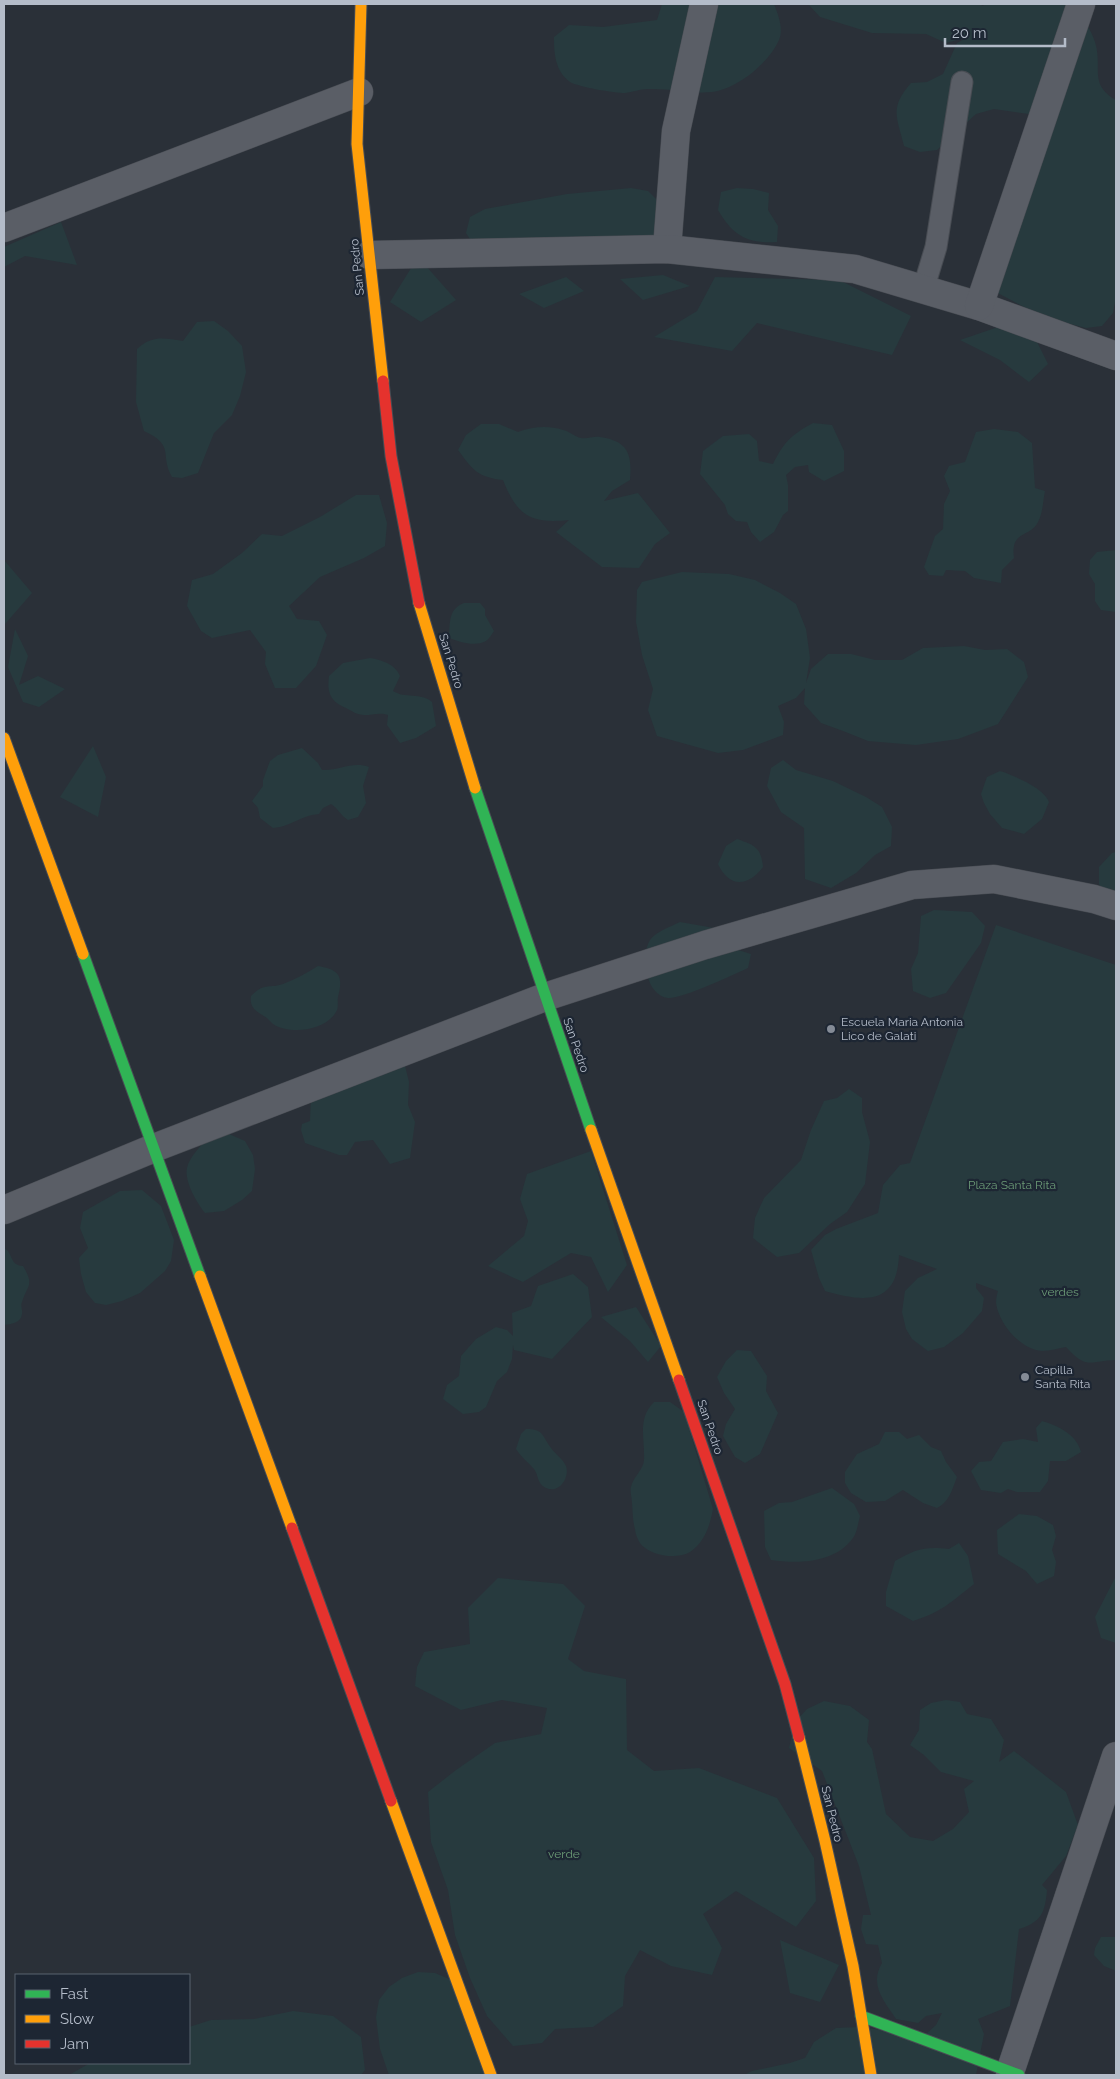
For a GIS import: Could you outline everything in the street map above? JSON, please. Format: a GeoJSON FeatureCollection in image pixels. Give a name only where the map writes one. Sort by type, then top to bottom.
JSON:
{"type":"FeatureCollection","features":[{"type":"Feature","properties":{"kind":"main road","name":"San Pedro"},"geometry":{"type":"LineString","coordinates":[[362,4],[358,144],[391,456],[419,603],[464,754],[545,997],[785,1684],[825,1841],[853,1966],[871,2075]]}},
{"type":"Feature","properties":{"kind":"main road"},"geometry":{"type":"LineString","coordinates":[[4,738],[491,2075]]}},
{"type":"Feature","properties":{"kind":"main road"},"geometry":{"type":"LineString","coordinates":[[861,2016],[1010,2074]]}},
{"type":"Feature","properties":{"kind":"street"},"geometry":{"type":"LineString","coordinates":[[668,249],[676,132],[704,4]]}},
{"type":"Feature","properties":{"kind":"street"},"geometry":{"type":"LineString","coordinates":[[979,306],[1081,4]]}},
{"type":"Feature","properties":{"kind":"street"},"geometry":{"type":"LineString","coordinates":[[4,228],[359,92]]}},
{"type":"Feature","properties":{"kind":"street"},"geometry":{"type":"LineString","coordinates":[[369,255],[668,249],[855,269],[979,306],[1116,356]]}},
{"type":"Feature","properties":{"kind":"street"},"geometry":{"type":"LineString","coordinates":[[4,1210],[154,1148],[545,997],[705,945],[912,885],[994,879],[1094,899],[1116,906]]}},
{"type":"Feature","properties":{"kind":"street"},"geometry":{"type":"LineString","coordinates":[[1010,2074],[1116,1756]]}},
{"type":"Feature","properties":{"kind":"lane"},"geometry":{"type":"LineString","coordinates":[[923,290],[936,248],[962,82]]}},
{"type":"Feature","properties":{"kind":"green space"},"geometry":{"type":"Polygon","coordinates":[[[662,4],[774,4],[780,22],[779,40],[768,57],[751,74],[732,86],[712,92],[642,89],[625,93],[613,92],[574,84],[561,73],[555,55],[554,37],[569,25],[603,27],[657,20],[662,4]]]}},
{"type":"Feature","properties":{"kind":"green space"},"geometry":{"type":"Polygon","coordinates":[[[808,4],[979,4],[983,6],[985,4],[1075,4],[1095,42],[1099,81],[1107,94],[1116,100],[1116,297],[1113,313],[1102,326],[1086,328],[1026,308],[994,291],[982,277],[985,243],[1036,149],[1029,114],[994,109],[976,114],[937,150],[920,152],[904,146],[897,120],[897,106],[904,92],[911,83],[927,82],[943,74],[957,43],[968,37],[946,43],[926,34],[872,33],[820,17],[808,4]]]}},
{"type":"Feature","properties":{"kind":"green space"},"geometry":{"type":"Polygon","coordinates":[[[631,188],[648,191],[660,203],[655,235],[622,245],[475,247],[466,233],[470,217],[485,209],[567,194],[631,188]]]}},
{"type":"Feature","properties":{"kind":"green space"},"geometry":{"type":"Polygon","coordinates":[[[737,188],[769,193],[768,210],[778,226],[777,242],[750,240],[729,226],[718,210],[721,192],[737,188]]]}},
{"type":"Feature","properties":{"kind":"green space"},"geometry":{"type":"Polygon","coordinates":[[[61,222],[77,265],[25,256],[4,267],[4,247],[61,222]]]}},
{"type":"Feature","properties":{"kind":"green space"},"geometry":{"type":"Polygon","coordinates":[[[418,257],[456,300],[421,322],[390,302],[418,257]]]}},
{"type":"Feature","properties":{"kind":"green space"},"geometry":{"type":"Polygon","coordinates":[[[663,275],[690,286],[643,300],[620,279],[663,275]]]}},
{"type":"Feature","properties":{"kind":"green space"},"geometry":{"type":"Polygon","coordinates":[[[566,277],[584,291],[544,308],[519,294],[566,277]]]}},
{"type":"Feature","properties":{"kind":"green space"},"geometry":{"type":"Polygon","coordinates":[[[715,277],[839,280],[911,316],[892,355],[757,323],[732,351],[654,337],[697,311],[715,277]]]}},
{"type":"Feature","properties":{"kind":"green space"},"geometry":{"type":"Polygon","coordinates":[[[1025,318],[1048,364],[1029,382],[1000,360],[960,340],[1025,318]]]}},
{"type":"Feature","properties":{"kind":"green space"},"geometry":{"type":"Polygon","coordinates":[[[214,321],[228,331],[242,346],[246,372],[240,396],[232,415],[214,433],[198,473],[182,478],[172,477],[168,469],[165,451],[160,441],[144,431],[136,402],[137,349],[148,341],[158,339],[183,341],[197,322],[214,321]]]}},
{"type":"Feature","properties":{"kind":"green space"},"geometry":{"type":"Polygon","coordinates":[[[813,423],[832,425],[844,451],[844,471],[824,481],[809,472],[808,465],[795,467],[786,475],[788,511],[783,515],[774,532],[760,542],[751,532],[747,522],[736,521],[728,514],[725,505],[700,474],[703,451],[723,436],[749,434],[757,441],[759,461],[773,464],[789,440],[799,431],[813,423]]]}},
{"type":"Feature","properties":{"kind":"green space"},"geometry":{"type":"Polygon","coordinates":[[[481,424],[499,424],[518,432],[546,427],[565,431],[581,438],[600,437],[617,442],[623,446],[629,456],[630,480],[612,491],[604,501],[638,493],[670,533],[655,544],[639,568],[602,567],[556,532],[569,520],[535,519],[527,515],[514,502],[503,480],[487,477],[476,471],[468,463],[458,450],[466,435],[481,424]]]}},
{"type":"Feature","properties":{"kind":"green space"},"geometry":{"type":"Polygon","coordinates":[[[994,429],[1018,432],[1032,443],[1035,488],[1045,491],[1040,518],[1035,527],[1021,536],[1015,543],[1014,558],[1002,570],[1001,583],[974,578],[965,571],[946,570],[943,576],[929,575],[924,567],[935,536],[943,529],[944,504],[950,491],[944,476],[949,466],[965,462],[976,432],[994,429]]]}},
{"type":"Feature","properties":{"kind":"green space"},"geometry":{"type":"Polygon","coordinates":[[[356,495],[379,495],[387,523],[385,546],[364,558],[320,577],[289,606],[297,619],[319,621],[327,635],[316,666],[296,688],[275,688],[265,664],[266,652],[250,630],[212,638],[201,631],[187,606],[192,580],[213,574],[242,553],[262,534],[282,536],[320,517],[356,495]]]}},
{"type":"Feature","properties":{"kind":"green space"},"geometry":{"type":"Polygon","coordinates":[[[1116,550],[1116,612],[1101,610],[1095,601],[1095,584],[1089,574],[1090,560],[1097,552],[1116,550]]]}},
{"type":"Feature","properties":{"kind":"green space"},"geometry":{"type":"Polygon","coordinates":[[[4,560],[32,593],[5,624],[4,624],[4,560]]]}},
{"type":"Feature","properties":{"kind":"green space"},"geometry":{"type":"Polygon","coordinates":[[[682,572],[729,574],[755,580],[796,604],[806,629],[810,658],[806,683],[811,669],[828,654],[851,654],[875,660],[902,660],[923,648],[964,646],[985,650],[1007,649],[1024,662],[1028,677],[998,724],[958,739],[916,745],[868,741],[821,723],[804,704],[805,688],[796,698],[778,706],[784,722],[783,735],[743,750],[718,753],[657,736],[648,710],[653,689],[642,655],[636,622],[637,590],[642,582],[682,572]]]}},
{"type":"Feature","properties":{"kind":"green space"},"geometry":{"type":"Polygon","coordinates":[[[464,603],[480,603],[485,609],[485,615],[494,631],[486,641],[472,644],[449,638],[452,613],[464,603]]]}},
{"type":"Feature","properties":{"kind":"green space"},"geometry":{"type":"Polygon","coordinates":[[[15,629],[28,656],[19,685],[38,676],[65,689],[39,707],[23,702],[8,667],[15,629]]]}},
{"type":"Feature","properties":{"kind":"green space"},"geometry":{"type":"Polygon","coordinates":[[[370,658],[388,663],[398,672],[400,676],[393,691],[403,695],[423,697],[432,702],[436,726],[416,738],[400,743],[387,725],[388,715],[355,713],[333,699],[329,692],[329,676],[343,663],[370,658]]]}},
{"type":"Feature","properties":{"kind":"green space"},"geometry":{"type":"Polygon","coordinates":[[[93,746],[106,777],[98,817],[60,797],[93,746]]]}},
{"type":"Feature","properties":{"kind":"green space"},"geometry":{"type":"Polygon","coordinates":[[[302,748],[318,763],[322,770],[357,765],[369,767],[363,786],[366,803],[358,817],[348,820],[331,804],[323,808],[319,814],[280,827],[273,828],[260,818],[258,808],[252,801],[263,786],[263,780],[270,761],[278,755],[302,748]]]}},
{"type":"Feature","properties":{"kind":"green space"},"geometry":{"type":"Polygon","coordinates":[[[783,760],[796,770],[833,781],[882,807],[892,827],[891,846],[875,855],[856,873],[831,888],[805,879],[804,828],[781,812],[767,786],[771,768],[783,760]]]}},
{"type":"Feature","properties":{"kind":"green space"},"geometry":{"type":"Polygon","coordinates":[[[1000,771],[1035,787],[1049,802],[1042,819],[1024,834],[1002,828],[990,814],[984,803],[981,794],[987,777],[1000,771]]]}},
{"type":"Feature","properties":{"kind":"green space"},"geometry":{"type":"Polygon","coordinates":[[[737,839],[753,845],[759,851],[763,867],[751,878],[739,882],[733,881],[722,872],[718,864],[726,846],[737,839]]]}},
{"type":"Feature","properties":{"kind":"green space"},"geometry":{"type":"Polygon","coordinates":[[[1116,852],[1116,899],[1105,896],[1099,884],[1099,867],[1112,853],[1116,852]]]}},
{"type":"Feature","properties":{"kind":"green space"},"geometry":{"type":"Polygon","coordinates":[[[934,910],[972,912],[985,926],[981,943],[946,993],[930,998],[913,991],[911,969],[918,953],[921,916],[934,910]]]}},
{"type":"Feature","properties":{"kind":"green space"},"geometry":{"type":"Polygon","coordinates":[[[680,922],[714,928],[722,933],[722,945],[751,954],[748,968],[684,995],[668,998],[660,996],[654,990],[647,974],[647,947],[650,940],[656,934],[680,922]]]}},
{"type":"Feature","properties":{"kind":"green space","name":"Plaza Santa Rita"},"geometry":{"type":"Polygon","coordinates":[[[996,925],[1116,965],[1116,1360],[1089,1362],[1079,1359],[1066,1347],[1042,1351],[1026,1346],[1012,1334],[1001,1319],[996,1303],[998,1291],[976,1283],[976,1288],[984,1298],[982,1311],[963,1333],[944,1347],[928,1351],[912,1339],[906,1329],[902,1312],[905,1291],[918,1278],[937,1269],[899,1255],[897,1272],[892,1284],[885,1292],[865,1298],[839,1295],[825,1291],[811,1250],[825,1235],[878,1213],[883,1185],[900,1165],[910,1163],[996,925]]]}},
{"type":"Feature","properties":{"kind":"green space"},"geometry":{"type":"Polygon","coordinates":[[[318,966],[336,972],[340,979],[337,1010],[324,1023],[316,1027],[298,1030],[280,1027],[257,1012],[251,1004],[251,996],[260,989],[283,984],[318,966]]]}},
{"type":"Feature","properties":{"kind":"green space"},"geometry":{"type":"Polygon","coordinates":[[[404,1062],[409,1082],[408,1105],[415,1122],[410,1158],[390,1164],[373,1140],[355,1142],[347,1155],[339,1155],[305,1143],[301,1130],[302,1124],[310,1121],[311,1097],[404,1062]]]}},
{"type":"Feature","properties":{"kind":"green space"},"geometry":{"type":"Polygon","coordinates":[[[849,1089],[862,1098],[862,1112],[870,1142],[865,1184],[847,1212],[830,1224],[799,1253],[777,1257],[753,1238],[755,1218],[764,1198],[801,1160],[811,1130],[824,1101],[837,1098],[849,1089]]]}},
{"type":"Feature","properties":{"kind":"green space"},"geometry":{"type":"Polygon","coordinates":[[[229,1134],[245,1141],[253,1155],[255,1169],[252,1191],[242,1200],[224,1211],[205,1213],[189,1185],[187,1179],[188,1164],[210,1135],[229,1134]]]}},
{"type":"Feature","properties":{"kind":"green space"},"geometry":{"type":"Polygon","coordinates":[[[591,1151],[627,1265],[608,1292],[591,1257],[571,1253],[523,1282],[488,1266],[524,1236],[528,1221],[520,1199],[527,1174],[591,1151]]]}},
{"type":"Feature","properties":{"kind":"green space"},"geometry":{"type":"Polygon","coordinates":[[[142,1190],[161,1206],[174,1240],[171,1261],[165,1271],[140,1293],[122,1301],[106,1305],[95,1303],[86,1292],[81,1274],[79,1258],[88,1248],[80,1228],[83,1212],[120,1191],[142,1190]]]}},
{"type":"Feature","properties":{"kind":"green space"},"geometry":{"type":"Polygon","coordinates":[[[4,1248],[15,1263],[23,1266],[29,1278],[29,1285],[21,1304],[22,1312],[20,1319],[4,1325],[4,1248]]]}},
{"type":"Feature","properties":{"kind":"green space"},"geometry":{"type":"Polygon","coordinates":[[[573,1274],[588,1287],[592,1317],[552,1359],[514,1350],[513,1345],[512,1359],[507,1372],[497,1381],[486,1407],[479,1412],[463,1414],[443,1399],[447,1385],[459,1376],[461,1356],[476,1339],[496,1327],[507,1330],[513,1336],[512,1313],[531,1306],[538,1286],[573,1274]]]}},
{"type":"Feature","properties":{"kind":"green space"},"geometry":{"type":"Polygon","coordinates":[[[636,1307],[661,1346],[648,1362],[630,1341],[601,1317],[636,1307]]]}},
{"type":"Feature","properties":{"kind":"green space"},"geometry":{"type":"Polygon","coordinates":[[[737,1350],[751,1351],[767,1376],[766,1391],[778,1413],[760,1454],[745,1463],[735,1457],[723,1436],[726,1424],[735,1409],[724,1393],[717,1377],[726,1361],[737,1350]]]}},
{"type":"Feature","properties":{"kind":"green space"},"geometry":{"type":"Polygon","coordinates":[[[654,1402],[670,1402],[684,1412],[713,1509],[708,1527],[700,1543],[690,1552],[678,1556],[657,1554],[644,1547],[640,1543],[634,1525],[631,1488],[644,1463],[643,1429],[645,1415],[654,1402]]]}},
{"type":"Feature","properties":{"kind":"green space"},"geometry":{"type":"Polygon","coordinates":[[[1042,1421],[1066,1432],[1076,1441],[1081,1452],[1066,1461],[1050,1461],[1048,1481],[1040,1492],[1017,1492],[1008,1489],[1001,1493],[981,1490],[971,1471],[979,1462],[991,1461],[1003,1442],[1023,1439],[1038,1442],[1036,1428],[1042,1421]]]}},
{"type":"Feature","properties":{"kind":"green space"},"geometry":{"type":"Polygon","coordinates":[[[526,1429],[536,1430],[542,1434],[565,1463],[567,1471],[565,1480],[559,1487],[551,1489],[543,1486],[534,1469],[516,1449],[521,1434],[526,1429]]]}},
{"type":"Feature","properties":{"kind":"green space"},"geometry":{"type":"Polygon","coordinates":[[[885,1432],[899,1432],[907,1439],[919,1435],[931,1447],[941,1451],[946,1462],[957,1477],[950,1495],[937,1508],[923,1503],[903,1490],[885,1501],[866,1502],[851,1493],[845,1483],[845,1472],[857,1454],[879,1444],[885,1432]]]}},
{"type":"Feature","properties":{"kind":"green space"},"geometry":{"type":"Polygon","coordinates":[[[832,1488],[854,1504],[860,1516],[853,1538],[837,1553],[816,1560],[793,1562],[771,1560],[765,1547],[764,1511],[779,1503],[792,1502],[832,1488]]]}},
{"type":"Feature","properties":{"kind":"green space"},"geometry":{"type":"Polygon","coordinates":[[[1019,1514],[1037,1516],[1053,1525],[1056,1536],[1052,1550],[1056,1562],[1054,1576],[1037,1584],[1026,1571],[998,1554],[997,1530],[1019,1514]]]}},
{"type":"Feature","properties":{"kind":"green space"},"geometry":{"type":"Polygon","coordinates":[[[959,1543],[968,1556],[974,1584],[939,1610],[913,1621],[886,1606],[886,1592],[895,1561],[921,1549],[949,1549],[959,1543]]]}},
{"type":"Feature","properties":{"kind":"green space"},"geometry":{"type":"Polygon","coordinates":[[[1116,1576],[1116,1643],[1101,1638],[1095,1617],[1116,1576]]]}},
{"type":"Feature","properties":{"kind":"green space","name":"verde"},"geometry":{"type":"Polygon","coordinates":[[[498,1578],[563,1584],[585,1606],[568,1659],[584,1671],[626,1679],[627,1750],[654,1771],[699,1768],[777,1798],[814,1858],[816,1901],[796,1927],[736,1891],[703,1914],[722,1948],[712,1975],[671,1966],[640,1950],[625,1976],[623,2006],[593,2027],[555,2029],[542,2043],[513,2046],[487,2016],[470,1978],[455,1935],[448,1890],[431,1842],[428,1792],[495,1743],[541,1734],[547,1708],[502,1700],[461,1710],[415,1686],[417,1667],[424,1652],[470,1644],[468,1608],[498,1578]]]}},
{"type":"Feature","properties":{"kind":"green space"},"geometry":{"type":"Polygon","coordinates":[[[946,1700],[960,1702],[967,1714],[991,1719],[1004,1740],[999,1762],[1014,1751],[1066,1792],[1078,1825],[1066,1856],[1042,1885],[1047,1890],[1041,1915],[1033,1923],[1019,1929],[1010,2006],[978,2019],[984,2034],[976,2075],[744,2075],[752,2071],[805,2058],[814,2042],[836,2028],[859,2027],[924,2036],[936,2025],[942,2013],[926,2016],[918,2023],[896,2019],[883,1999],[877,1979],[882,1963],[878,1945],[866,1944],[861,1929],[863,1915],[871,1915],[859,1866],[822,1771],[789,1748],[795,1722],[807,1709],[824,1701],[850,1706],[869,1720],[867,1742],[872,1749],[886,1814],[910,1837],[933,1841],[953,1829],[969,1812],[964,1789],[974,1781],[941,1772],[924,1755],[910,1745],[919,1730],[920,1710],[931,1703],[946,1700]]]}},
{"type":"Feature","properties":{"kind":"green space"},"geometry":{"type":"Polygon","coordinates":[[[1101,1937],[1116,1937],[1116,1971],[1104,1966],[1094,1955],[1095,1948],[1101,1937]]]}},
{"type":"Feature","properties":{"kind":"green space"},"geometry":{"type":"Polygon","coordinates":[[[780,1940],[839,1965],[820,2002],[790,1993],[780,1940]]]}},
{"type":"Feature","properties":{"kind":"green space"},"geometry":{"type":"Polygon","coordinates":[[[418,1972],[435,1973],[466,1986],[489,2075],[389,2075],[380,2049],[376,2017],[379,2000],[389,1987],[402,1978],[418,1972]]]}},
{"type":"Feature","properties":{"kind":"green space"},"geometry":{"type":"Polygon","coordinates":[[[293,2011],[333,2016],[361,2037],[365,2070],[361,2075],[69,2075],[88,2064],[190,2064],[190,2027],[211,2020],[254,2019],[293,2011]]]}},
{"type":"Feature","properties":{"kind":"traffic: fast"},"geometry":{"type":"LineString","coordinates":[[475,788],[591,1130]]}},
{"type":"Feature","properties":{"kind":"traffic: fast"},"geometry":{"type":"LineString","coordinates":[[83,954],[200,1276]]}},
{"type":"Feature","properties":{"kind":"traffic: fast"},"geometry":{"type":"LineString","coordinates":[[861,2016],[1019,2075]]}},
{"type":"Feature","properties":{"kind":"traffic: slow"},"geometry":{"type":"LineString","coordinates":[[361,4],[357,144],[383,381]]}},
{"type":"Feature","properties":{"kind":"traffic: slow"},"geometry":{"type":"LineString","coordinates":[[419,603],[475,788]]}},
{"type":"Feature","properties":{"kind":"traffic: slow"},"geometry":{"type":"LineString","coordinates":[[4,738],[83,954]]}},
{"type":"Feature","properties":{"kind":"traffic: slow"},"geometry":{"type":"LineString","coordinates":[[591,1130],[679,1380]]}},
{"type":"Feature","properties":{"kind":"traffic: slow"},"geometry":{"type":"LineString","coordinates":[[200,1276],[292,1528]]}},
{"type":"Feature","properties":{"kind":"traffic: slow"},"geometry":{"type":"LineString","coordinates":[[799,1737],[853,1966],[871,2075]]}},
{"type":"Feature","properties":{"kind":"traffic: slow"},"geometry":{"type":"LineString","coordinates":[[391,1801],[491,2075]]}},
{"type":"Feature","properties":{"kind":"traffic: jam"},"geometry":{"type":"LineString","coordinates":[[383,381],[391,456],[419,603]]}},
{"type":"Feature","properties":{"kind":"traffic: jam"},"geometry":{"type":"LineString","coordinates":[[679,1380],[785,1684],[799,1737]]}},
{"type":"Feature","properties":{"kind":"traffic: jam"},"geometry":{"type":"LineString","coordinates":[[292,1528],[391,1801]]}},
{"type":"Feature","properties":{"kind":"place","name":"Escuela Maria Antonia Lico de Galati"},"geometry":{"type":"Point","coordinates":[831,1029]}},
{"type":"Feature","properties":{"kind":"place","name":"Capilla Santa Rita"},"geometry":{"type":"Point","coordinates":[1025,1377]}},
{"type":"Feature","properties":{"kind":"park label","name":"verdes"},"geometry":{"type":"Point","coordinates":[1060,1292]}}]}
